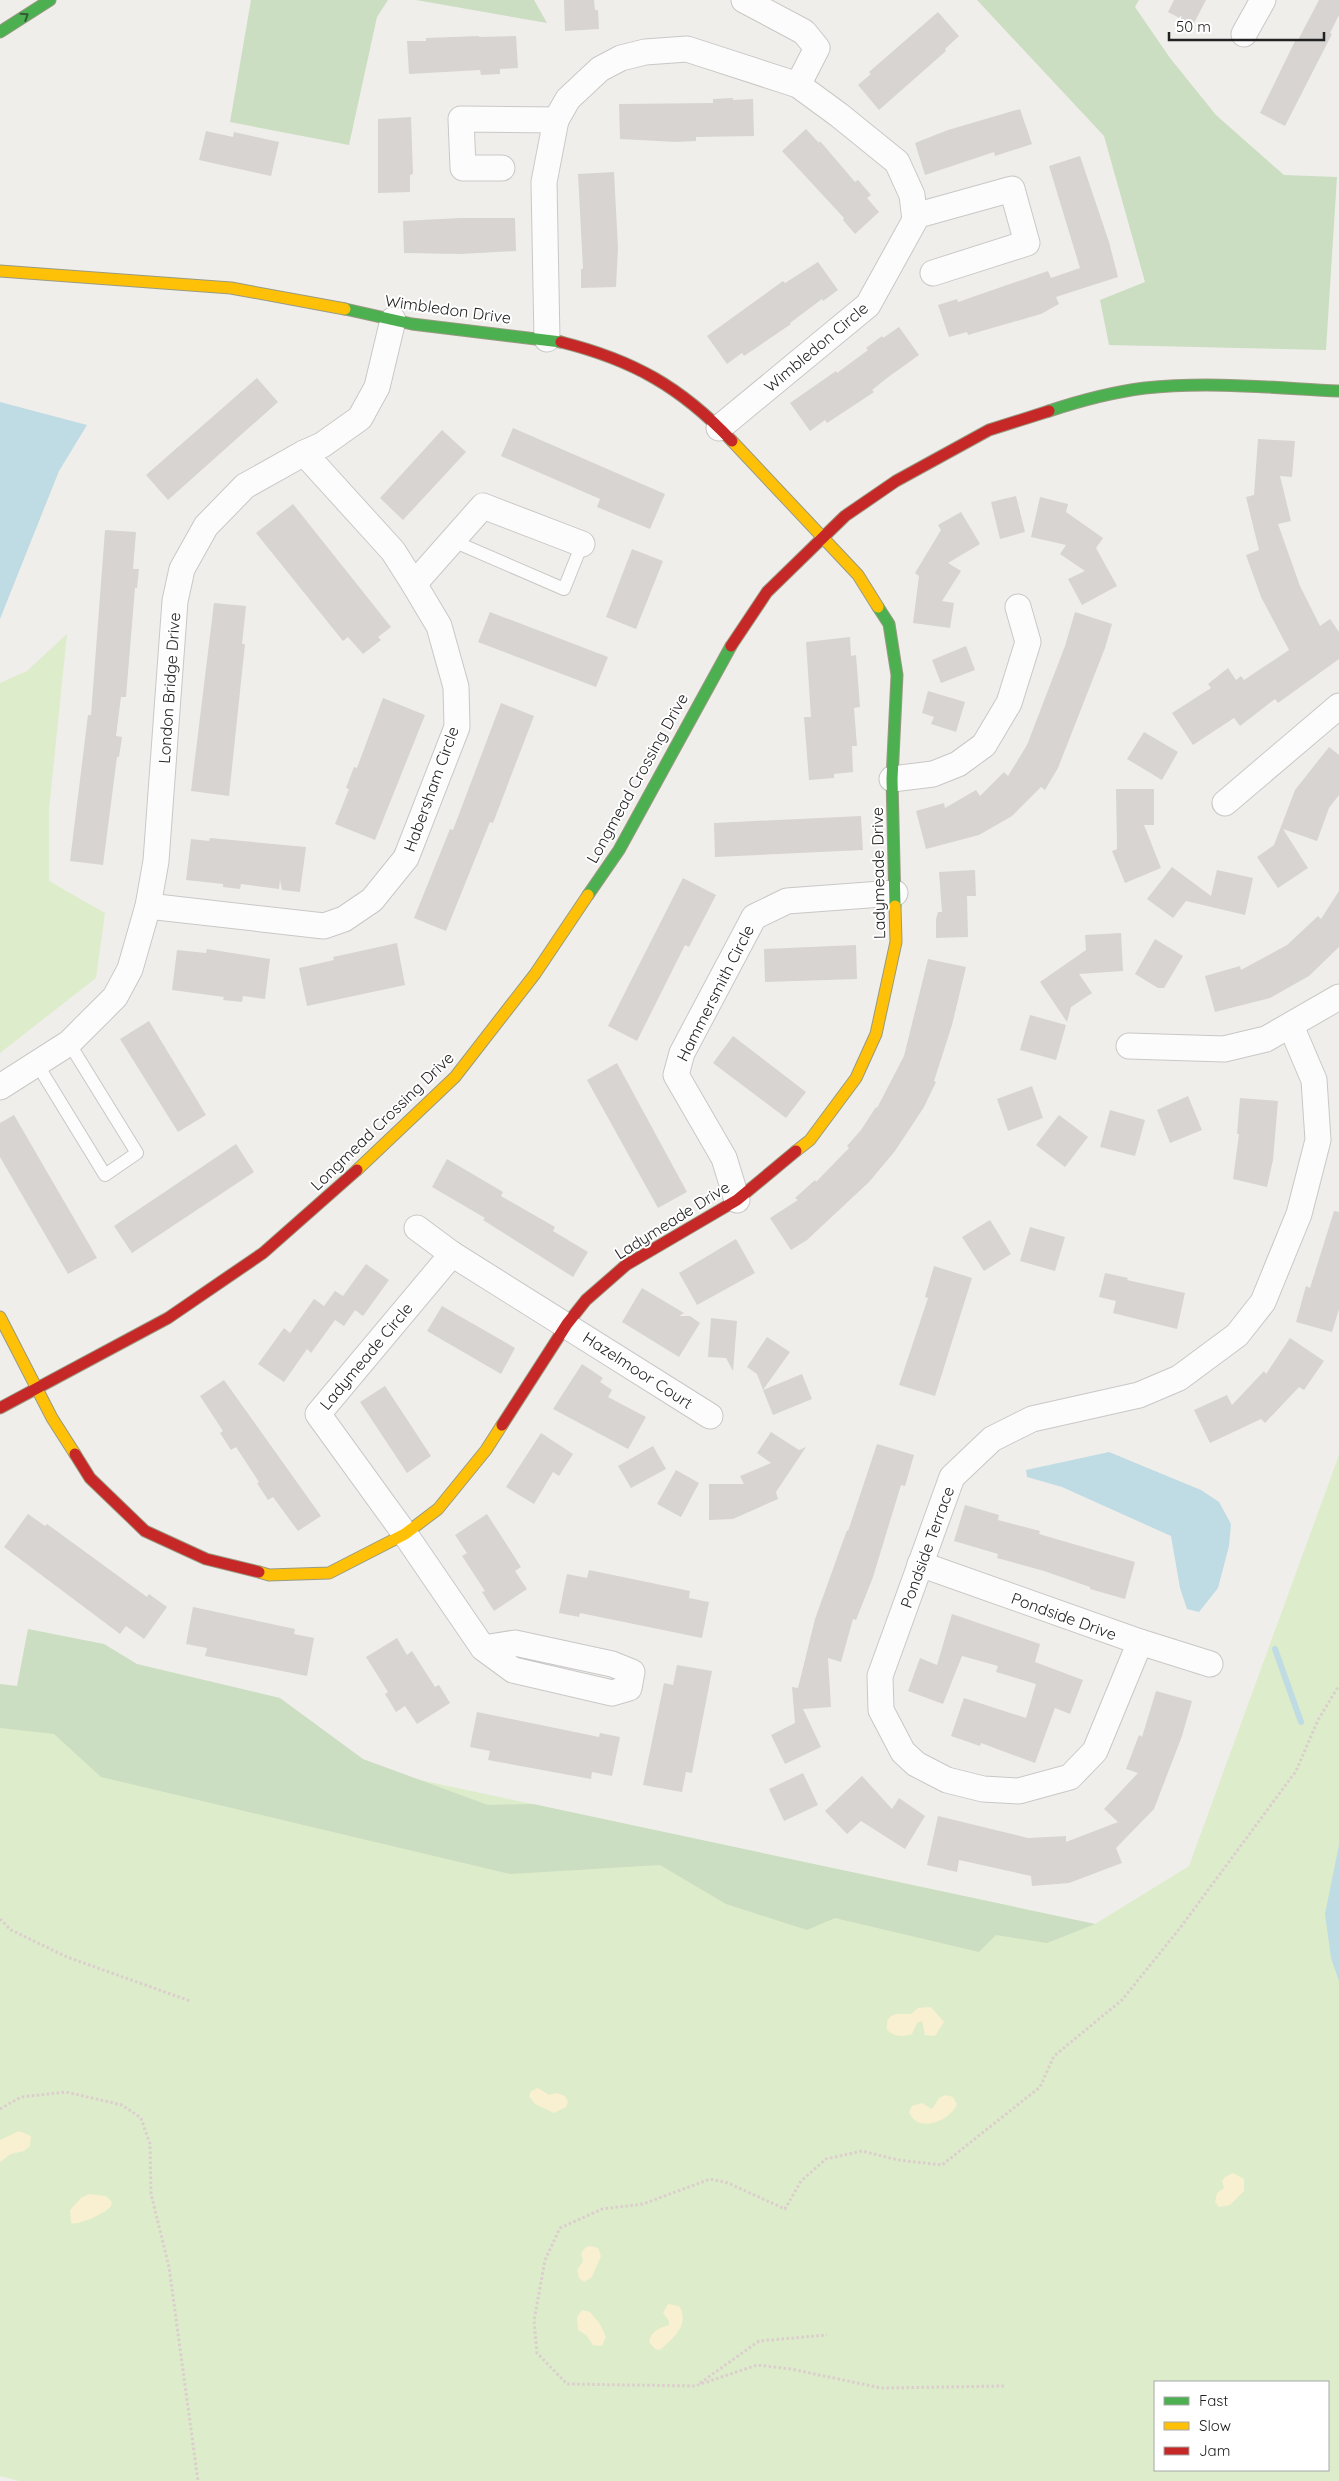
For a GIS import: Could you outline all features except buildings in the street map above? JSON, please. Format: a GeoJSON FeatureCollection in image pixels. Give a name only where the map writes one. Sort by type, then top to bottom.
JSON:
{"type":"FeatureCollection","features":[{"type":"Feature","properties":{"kind":"main road"},"geometry":{"type":"LineString","coordinates":[[0,32],[50,0]]}},
{"type":"Feature","properties":{"kind":"main road","name":"Wimbledon Drive"},"geometry":{"type":"LineString","coordinates":[[0,271],[231,288],[412,324],[547,339],[600,352],[644,371],[665,383],[719,428],[823,536]]}},
{"type":"Feature","properties":{"kind":"main road","name":"Longmead Crossing Drive"},"geometry":{"type":"LineString","coordinates":[[0,1408],[37,1390],[168,1318],[263,1253],[346,1181],[455,1077],[535,974],[619,850],[726,653],[768,592],[845,516],[896,480],[989,430],[1074,403],[1144,388],[1199,386],[1339,391]]}},
{"type":"Feature","properties":{"kind":"main road","name":"Ladymeade Drive"},"geometry":{"type":"LineString","coordinates":[[0,1317],[52,1418],[90,1478],[144,1531],[206,1559],[269,1575],[329,1572],[405,1534],[438,1509],[486,1450],[567,1324],[586,1300],[626,1265],[737,1200],[810,1140],[856,1078],[876,1034],[896,942],[892,779],[897,675],[889,624],[858,576],[823,536]]}},
{"type":"Feature","properties":{"kind":"street"},"geometry":{"type":"LineString","coordinates":[[744,0],[804,32],[817,48],[798,85]]}},
{"type":"Feature","properties":{"kind":"street"},"geometry":{"type":"LineString","coordinates":[[1244,34],[1263,0]]}},
{"type":"Feature","properties":{"kind":"street"},"geometry":{"type":"LineString","coordinates":[[547,339],[544,182],[556,120],[568,99],[600,69],[621,58],[645,52],[687,49],[798,85],[897,162],[912,196],[915,216],[1012,190],[1027,244],[933,273]]}},
{"type":"Feature","properties":{"kind":"street"},"geometry":{"type":"LineString","coordinates":[[502,168],[463,168],[461,119],[556,120]]}},
{"type":"Feature","properties":{"kind":"street","name":"Wimbledon Circle"},"geometry":{"type":"LineString","coordinates":[[719,428],[868,305],[915,220],[915,216]]}},
{"type":"Feature","properties":{"kind":"street","name":"London Bridge Drive"},"geometry":{"type":"LineString","coordinates":[[0,1087],[68,1044],[115,996],[130,969],[148,906],[156,861],[175,601],[182,569],[206,526],[245,486],[322,445],[360,418],[377,387],[393,320]]}},
{"type":"Feature","properties":{"kind":"street","name":"Habersham Circle"},"geometry":{"type":"LineString","coordinates":[[148,906],[324,926],[344,919],[372,900],[406,858],[457,727],[456,687],[439,626],[393,551],[304,453]]}},
{"type":"Feature","properties":{"kind":"street"},"geometry":{"type":"LineString","coordinates":[[414,584],[483,506],[582,544]]}},
{"type":"Feature","properties":{"kind":"street"},"geometry":{"type":"LineString","coordinates":[[892,779],[933,774],[958,764],[984,745],[1009,703],[1028,642],[1018,607]]}},
{"type":"Feature","properties":{"kind":"street"},"geometry":{"type":"LineString","coordinates":[[1226,803],[1339,706]]}},
{"type":"Feature","properties":{"kind":"street","name":"Hammersmith Circle"},"geometry":{"type":"LineString","coordinates":[[737,1200],[724,1158],[676,1075],[682,1053],[754,917],[788,901],[895,894]]}},
{"type":"Feature","properties":{"kind":"street"},"geometry":{"type":"LineString","coordinates":[[1129,1046],[1224,1049],[1266,1039],[1339,997]]}},
{"type":"Feature","properties":{"kind":"street","name":"Pondside Terrace"},"geometry":{"type":"LineString","coordinates":[[1140,1642],[1095,1751],[1070,1777],[1019,1791],[983,1789],[947,1780],[916,1764],[903,1752],[881,1710],[880,1676],[952,1477],[992,1439],[1032,1419],[1139,1395],[1179,1378],[1237,1335],[1263,1302],[1300,1214],[1318,1140],[1314,1080],[1291,1026]]}},
{"type":"Feature","properties":{"kind":"street"},"geometry":{"type":"LineString","coordinates":[[417,1228],[452,1254],[567,1324]]}},
{"type":"Feature","properties":{"kind":"street","name":"Ladymeade Circle"},"geometry":{"type":"LineString","coordinates":[[405,1534],[318,1414],[452,1254]]}},
{"type":"Feature","properties":{"kind":"street","name":"Hazelmoor Court"},"geometry":{"type":"LineString","coordinates":[[567,1324],[710,1416]]}},
{"type":"Feature","properties":{"kind":"street"},"geometry":{"type":"LineString","coordinates":[[405,1534],[483,1648],[513,1670],[612,1693],[629,1688],[632,1672],[612,1664],[515,1642],[483,1648]]}},
{"type":"Feature","properties":{"kind":"street","name":"Pondside Drive"},"geometry":{"type":"LineString","coordinates":[[920,1564],[1140,1642],[1210,1664]]}},
{"type":"Feature","properties":{"kind":"lane"},"geometry":{"type":"LineString","coordinates":[[453,541],[564,589],[582,544]]}},
{"type":"Feature","properties":{"kind":"lane"},"geometry":{"type":"LineString","coordinates":[[37,1064],[104,1175],[137,1154],[68,1044]]}},
{"type":"Feature","properties":{"kind":"path"},"geometry":{"type":"LineString","coordinates":[[1004,2386],[881,2388],[791,2369],[757,2365],[695,2386],[567,2384],[537,2353],[534,2321],[545,2260],[560,2228],[602,2209],[643,2204],[710,2179],[728,2182],[785,2209],[801,2181],[826,2159],[862,2150],[898,2160],[942,2165],[1040,2087],[1054,2056],[1122,2000],[1180,1928],[1296,1771],[1318,1720],[1338,1686]]}},
{"type":"Feature","properties":{"kind":"path"},"geometry":{"type":"LineString","coordinates":[[0,1920],[11,1930],[67,1957],[190,2001]]}},
{"type":"Feature","properties":{"kind":"path"},"geometry":{"type":"LineString","coordinates":[[0,2109],[21,2097],[66,2092],[122,2105],[141,2118],[150,2144],[151,2194],[169,2267],[198,2481]]}},
{"type":"Feature","properties":{"kind":"path"},"geometry":{"type":"LineString","coordinates":[[695,2386],[759,2341],[827,2335]]}},
{"type":"Feature","properties":{"kind":"green space"},"geometry":{"type":"Polygon","coordinates":[[[251,0],[388,0],[377,17],[349,145],[230,122],[251,0]]]}},
{"type":"Feature","properties":{"kind":"green space"},"geometry":{"type":"Polygon","coordinates":[[[416,0],[534,0],[547,23],[416,0]]]}},
{"type":"Feature","properties":{"kind":"green space"},"geometry":{"type":"Polygon","coordinates":[[[977,0],[1139,0],[1135,7],[1170,58],[1216,115],[1284,175],[1337,177],[1326,350],[1109,345],[1100,300],[1145,282],[1104,136],[977,0]]]}},
{"type":"Feature","properties":{"kind":"green space"},"geometry":{"type":"Polygon","coordinates":[[[67,634],[49,810],[49,881],[105,913],[96,978],[0,1053],[0,683],[27,671],[67,634]]]}},
{"type":"Feature","properties":{"kind":"green space"},"geometry":{"type":"Polygon","coordinates":[[[1339,1455],[1339,2481],[19,2481],[0,2476],[0,1702],[12,1693],[1095,1924],[1189,1866],[1339,1455]]]}},
{"type":"Feature","properties":{"kind":"green space"},"geometry":{"type":"Polygon","coordinates":[[[28,1629],[104,1644],[137,1664],[280,1698],[363,1759],[488,1805],[533,1804],[1095,1924],[1047,1943],[996,1935],[979,1952],[835,1918],[807,1930],[726,1904],[660,1865],[510,1874],[101,1777],[54,1734],[0,1728],[0,1684],[17,1686],[28,1629]]]}},
{"type":"Feature","properties":{"kind":"sand"},"geometry":{"type":"Polygon","coordinates":[[[931,2007],[944,2022],[935,2036],[925,2035],[922,2021],[917,2023],[912,2034],[909,2035],[896,2035],[887,2030],[888,2019],[894,2015],[911,2014],[918,2008],[931,2007]]]}},
{"type":"Feature","properties":{"kind":"sand"},"geometry":{"type":"Polygon","coordinates":[[[538,2088],[549,2095],[556,2093],[565,2096],[568,2102],[566,2107],[554,2113],[535,2104],[529,2096],[531,2091],[538,2088]]]}},
{"type":"Feature","properties":{"kind":"sand"},"geometry":{"type":"Polygon","coordinates":[[[946,2095],[953,2097],[957,2104],[948,2116],[934,2123],[926,2124],[913,2119],[909,2112],[912,2106],[922,2103],[932,2109],[939,2098],[946,2095]]]}},
{"type":"Feature","properties":{"kind":"sand"},"geometry":{"type":"Polygon","coordinates":[[[19,2131],[31,2136],[30,2146],[24,2151],[11,2154],[0,2162],[0,2140],[19,2131]]]}},
{"type":"Feature","properties":{"kind":"sand"},"geometry":{"type":"Polygon","coordinates":[[[1233,2173],[1244,2179],[1244,2191],[1230,2205],[1219,2207],[1215,2202],[1217,2193],[1224,2188],[1222,2181],[1225,2177],[1233,2173]]]}},
{"type":"Feature","properties":{"kind":"sand"},"geometry":{"type":"Polygon","coordinates":[[[89,2194],[106,2196],[112,2202],[111,2206],[92,2218],[80,2223],[71,2223],[70,2210],[81,2198],[89,2194]]]}},
{"type":"Feature","properties":{"kind":"sand"},"geometry":{"type":"Polygon","coordinates":[[[586,2247],[598,2248],[601,2256],[592,2277],[584,2282],[579,2278],[577,2270],[583,2261],[581,2253],[586,2247]]]}},
{"type":"Feature","properties":{"kind":"sand"},"geometry":{"type":"Polygon","coordinates":[[[668,2304],[679,2306],[683,2319],[674,2336],[660,2350],[655,2349],[649,2342],[650,2338],[656,2330],[669,2325],[669,2321],[663,2313],[668,2304]]]}},
{"type":"Feature","properties":{"kind":"sand"},"geometry":{"type":"Polygon","coordinates":[[[582,2310],[590,2312],[600,2324],[606,2337],[602,2346],[593,2345],[586,2335],[578,2330],[577,2317],[582,2310]]]}},
{"type":"Feature","properties":{"kind":"water"},"geometry":{"type":"Polygon","coordinates":[[[0,402],[87,425],[59,471],[0,619],[0,402]]]}},
{"type":"Feature","properties":{"kind":"water"},"geometry":{"type":"Polygon","coordinates":[[[1109,1452],[1201,1490],[1219,1502],[1231,1524],[1229,1546],[1218,1588],[1199,1612],[1187,1609],[1180,1588],[1171,1536],[1062,1487],[1027,1477],[1026,1470],[1109,1452]]]}},
{"type":"Feature","properties":{"kind":"water"},"geometry":{"type":"Polygon","coordinates":[[[1339,1845],[1339,1981],[1331,1958],[1325,1914],[1339,1845]]]}},
{"type":"Feature","properties":{"kind":"waterway"},"geometry":{"type":"LineString","coordinates":[[1275,1649],[1301,1722]]}},
{"type":"Feature","properties":{"kind":"traffic: fast"},"geometry":{"type":"LineString","coordinates":[[0,32],[50,0]]}},
{"type":"Feature","properties":{"kind":"traffic: fast"},"geometry":{"type":"LineString","coordinates":[[345,309],[412,324],[561,342]]}},
{"type":"Feature","properties":{"kind":"traffic: fast"},"geometry":{"type":"LineString","coordinates":[[1049,411],[1108,394],[1169,386],[1242,386],[1339,391]]}},
{"type":"Feature","properties":{"kind":"traffic: fast"},"geometry":{"type":"LineString","coordinates":[[878,607],[889,624],[897,675],[892,779],[895,906]]}},
{"type":"Feature","properties":{"kind":"traffic: fast"},"geometry":{"type":"LineString","coordinates":[[588,895],[619,850],[731,646]]}},
{"type":"Feature","properties":{"kind":"traffic: slow"},"geometry":{"type":"LineString","coordinates":[[0,271],[231,288],[345,309]]}},
{"type":"Feature","properties":{"kind":"traffic: slow"},"geometry":{"type":"LineString","coordinates":[[732,441],[858,575],[878,607]]}},
{"type":"Feature","properties":{"kind":"traffic: slow"},"geometry":{"type":"LineString","coordinates":[[357,1170],[455,1077],[535,974],[588,895]]}},
{"type":"Feature","properties":{"kind":"traffic: slow"},"geometry":{"type":"LineString","coordinates":[[796,1151],[810,1140],[856,1078],[876,1034],[896,942],[895,906]]}},
{"type":"Feature","properties":{"kind":"traffic: slow"},"geometry":{"type":"LineString","coordinates":[[0,1317],[52,1418],[75,1454]]}},
{"type":"Feature","properties":{"kind":"traffic: slow"},"geometry":{"type":"LineString","coordinates":[[259,1572],[269,1575],[329,1573],[405,1534],[438,1509],[486,1450],[502,1425]]}},
{"type":"Feature","properties":{"kind":"traffic: jam"},"geometry":{"type":"LineString","coordinates":[[561,342],[611,357],[654,378],[694,405],[732,441]]}},
{"type":"Feature","properties":{"kind":"traffic: jam"},"geometry":{"type":"LineString","coordinates":[[731,646],[767,592],[845,516],[896,481],[989,430],[1049,411]]}},
{"type":"Feature","properties":{"kind":"traffic: jam"},"geometry":{"type":"LineString","coordinates":[[502,1425],[567,1324],[586,1300],[626,1265],[737,1200],[796,1151]]}},
{"type":"Feature","properties":{"kind":"traffic: jam"},"geometry":{"type":"LineString","coordinates":[[0,1408],[168,1318],[263,1253],[357,1170]]}},
{"type":"Feature","properties":{"kind":"traffic: jam"},"geometry":{"type":"LineString","coordinates":[[75,1454],[90,1478],[145,1531],[206,1559],[259,1572]]}}]}
